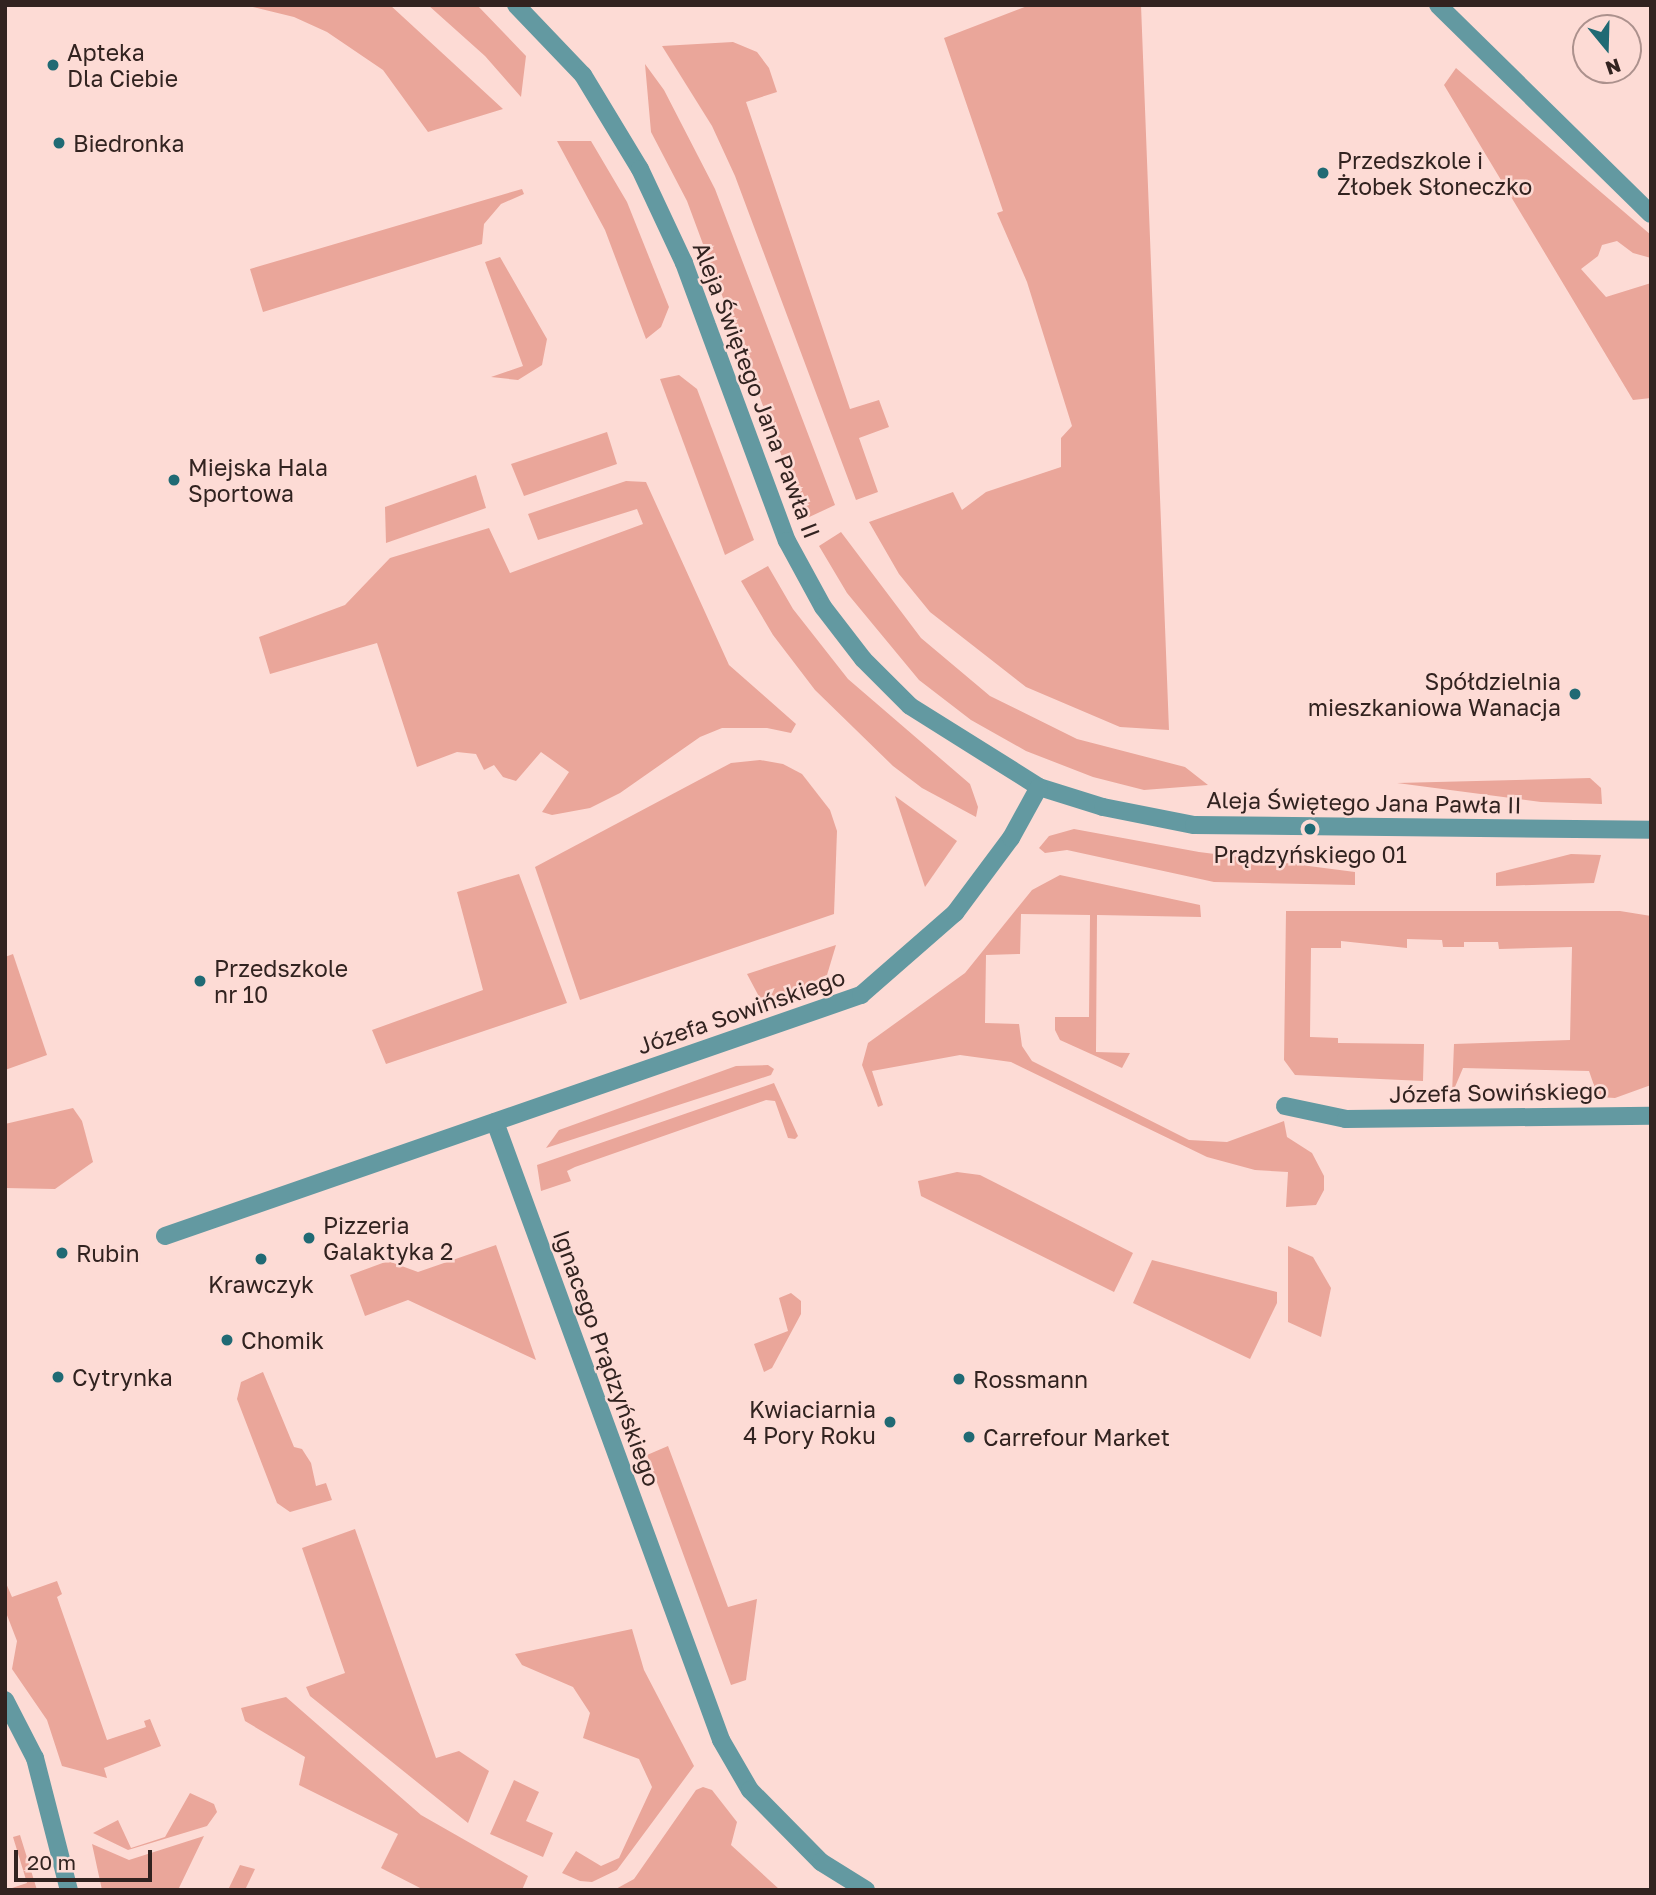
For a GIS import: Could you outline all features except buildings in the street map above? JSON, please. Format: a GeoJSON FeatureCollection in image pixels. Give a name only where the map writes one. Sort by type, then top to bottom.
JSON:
{"type":"FeatureCollection","features":[{"type":"Feature","properties":{"kind":"street","name":"Aleja Świętego Jana Pawła II"},"geometry":{"type":"LineString","coordinates":[[516,5],[583,75],[640,169],[684,263],[787,541],[823,607],[863,659],[910,706],[1040,787],[1103,807],[1194,825],[1651,830]]}},
{"type":"Feature","properties":{"kind":"street"},"geometry":{"type":"LineString","coordinates":[[1438,5],[1651,214]]}},
{"type":"Feature","properties":{"kind":"street","name":"Józefa Sowińskiego"},"geometry":{"type":"LineString","coordinates":[[495,1122],[861,995],[955,914],[1010,838],[1040,787]]}},
{"type":"Feature","properties":{"kind":"street","name":"Józefa Sowińskiego"},"geometry":{"type":"LineString","coordinates":[[1285,1106],[1346,1119],[1651,1116]]}},
{"type":"Feature","properties":{"kind":"street"},"geometry":{"type":"LineString","coordinates":[[165,1236],[495,1122]]}},
{"type":"Feature","properties":{"kind":"street","name":"Ignacego Prądzyńskiego"},"geometry":{"type":"LineString","coordinates":[[495,1122],[721,1740],[750,1790],[821,1862],[866,1890]]}},
{"type":"Feature","properties":{"kind":"street"},"geometry":{"type":"LineString","coordinates":[[5,1700],[35,1758],[69,1890]]}},
{"type":"Feature","properties":{"kind":"shaded area"},"geometry":{"type":"Polygon","coordinates":[[[245,5],[390,5],[503,109],[428,132],[383,70],[327,32],[294,17],[245,5]]]}},
{"type":"Feature","properties":{"kind":"shaded area"},"geometry":{"type":"Polygon","coordinates":[[[428,5],[477,5],[526,56],[521,97],[485,56],[428,5]]]}},
{"type":"Feature","properties":{"kind":"shaded area"},"geometry":{"type":"Polygon","coordinates":[[[1030,5],[1141,5],[1169,730],[1120,727],[1026,687],[930,612],[899,574],[869,522],[953,492],[962,510],[986,492],[1061,467],[1061,438],[1072,426],[1027,282],[997,213],[1003,211],[944,38],[1030,5]]]}},
{"type":"Feature","properties":{"kind":"shaded area"},"geometry":{"type":"Polygon","coordinates":[[[733,42],[757,52],[769,68],[777,92],[746,102],[850,409],[879,400],[889,427],[859,438],[878,492],[856,500],[735,176],[712,126],[662,46],[733,42]]]}},
{"type":"Feature","properties":{"kind":"shaded area"},"geometry":{"type":"Polygon","coordinates":[[[645,64],[664,90],[715,189],[835,505],[805,519],[687,201],[651,132],[645,64]]]}},
{"type":"Feature","properties":{"kind":"shaded area"},"geometry":{"type":"Polygon","coordinates":[[[1456,68],[1651,235],[1651,258],[1633,253],[1617,241],[1602,245],[1598,256],[1581,269],[1606,297],[1651,283],[1651,398],[1633,400],[1444,85],[1456,68]]]}},
{"type":"Feature","properties":{"kind":"shaded area"},"geometry":{"type":"Polygon","coordinates":[[[557,141],[591,141],[627,202],[669,307],[661,327],[646,339],[605,230],[557,141]]]}},
{"type":"Feature","properties":{"kind":"shaded area"},"geometry":{"type":"Polygon","coordinates":[[[522,189],[524,194],[501,204],[484,224],[482,244],[263,312],[250,269],[522,189]]]}},
{"type":"Feature","properties":{"kind":"shaded area"},"geometry":{"type":"Polygon","coordinates":[[[500,257],[547,339],[542,365],[518,380],[491,377],[523,366],[485,262],[500,257]]]}},
{"type":"Feature","properties":{"kind":"shaded area"},"geometry":{"type":"Polygon","coordinates":[[[679,375],[697,389],[754,540],[725,555],[660,379],[679,375]]]}},
{"type":"Feature","properties":{"kind":"shaded area"},"geometry":{"type":"Polygon","coordinates":[[[607,432],[617,464],[524,496],[511,464],[607,432]]]}},
{"type":"Feature","properties":{"kind":"shaded area"},"geometry":{"type":"Polygon","coordinates":[[[476,475],[486,508],[386,543],[385,507],[476,475]]]}},
{"type":"Feature","properties":{"kind":"shaded area"},"geometry":{"type":"Polygon","coordinates":[[[626,481],[646,482],[729,665],[796,724],[791,733],[767,728],[722,728],[700,737],[620,793],[590,808],[552,815],[542,812],[569,772],[541,752],[516,781],[503,777],[494,765],[484,770],[476,754],[457,752],[417,767],[377,643],[270,674],[259,637],[345,605],[390,558],[489,528],[510,573],[643,524],[637,509],[538,540],[528,514],[626,481]]]}},
{"type":"Feature","properties":{"kind":"shaded area"},"geometry":{"type":"Polygon","coordinates":[[[841,532],[921,638],[990,696],[1077,739],[1185,767],[1208,785],[1144,790],[1093,777],[1026,751],[971,720],[919,680],[847,593],[819,546],[841,532]]]}},
{"type":"Feature","properties":{"kind":"shaded area"},"geometry":{"type":"Polygon","coordinates":[[[768,566],[793,609],[848,679],[970,784],[978,807],[976,817],[922,788],[893,766],[815,690],[773,635],[741,581],[768,566]]]}},
{"type":"Feature","properties":{"kind":"shaded area"},"geometry":{"type":"Polygon","coordinates":[[[760,760],[783,764],[802,774],[830,810],[837,831],[834,914],[580,1000],[535,867],[731,763],[760,760]]]}},
{"type":"Feature","properties":{"kind":"shaded area"},"geometry":{"type":"Polygon","coordinates":[[[1590,778],[1601,788],[1602,804],[1541,802],[1397,783],[1590,778]]]}},
{"type":"Feature","properties":{"kind":"shaded area"},"geometry":{"type":"Polygon","coordinates":[[[895,796],[957,841],[925,887],[895,796]]]}},
{"type":"Feature","properties":{"kind":"shaded area"},"geometry":{"type":"Polygon","coordinates":[[[1074,829],[1199,852],[1355,872],[1355,885],[1214,882],[1067,850],[1045,853],[1039,848],[1049,836],[1074,829]]]}},
{"type":"Feature","properties":{"kind":"shaded area"},"geometry":{"type":"Polygon","coordinates":[[[1571,854],[1601,855],[1594,883],[1496,886],[1496,873],[1571,854]]]}},
{"type":"Feature","properties":{"kind":"shaded area"},"geometry":{"type":"Polygon","coordinates":[[[519,874],[567,1003],[386,1064],[372,1030],[483,990],[457,892],[519,874]]]}},
{"type":"Feature","properties":{"kind":"shaded area"},"geometry":{"type":"Polygon","coordinates":[[[1060,875],[1200,905],[1201,917],[1097,915],[1096,1052],[1130,1053],[1122,1068],[1060,1040],[1055,1030],[1055,1017],[1089,1017],[1090,915],[1021,914],[1020,954],[986,955],[985,1023],[1019,1024],[1022,1046],[1032,1061],[1189,1140],[1227,1142],[1284,1121],[1287,1137],[1312,1153],[1324,1176],[1324,1190],[1316,1205],[1286,1207],[1288,1172],[1255,1170],[1207,1157],[1011,1062],[960,1055],[872,1071],[883,1105],[878,1107],[862,1065],[868,1043],[965,973],[1032,890],[1060,875]]]}},
{"type":"Feature","properties":{"kind":"shaded area"},"geometry":{"type":"Polygon","coordinates":[[[1286,911],[1620,911],[1651,916],[1651,1085],[1615,1098],[1598,1097],[1589,1071],[1463,1068],[1452,1094],[1454,1044],[1570,1040],[1572,947],[1499,949],[1498,942],[1464,942],[1464,947],[1443,947],[1442,940],[1407,939],[1407,948],[1341,941],[1341,948],[1311,948],[1310,1037],[1338,1038],[1338,1043],[1424,1044],[1423,1081],[1295,1075],[1284,1060],[1286,911]]]}},
{"type":"Feature","properties":{"kind":"shaded area"},"geometry":{"type":"Polygon","coordinates":[[[836,945],[827,975],[764,1006],[747,974],[836,945]]]}},
{"type":"Feature","properties":{"kind":"shaded area"},"geometry":{"type":"Polygon","coordinates":[[[13,954],[47,1055],[5,1070],[5,957],[13,954]]]}},
{"type":"Feature","properties":{"kind":"shaded area"},"geometry":{"type":"Polygon","coordinates":[[[768,1065],[774,1069],[771,1075],[546,1148],[559,1130],[736,1066],[768,1065]]]}},
{"type":"Feature","properties":{"kind":"shaded area"},"geometry":{"type":"Polygon","coordinates":[[[774,1083],[798,1136],[795,1139],[788,1138],[775,1101],[766,1100],[575,1167],[567,1171],[571,1181],[541,1191],[537,1165],[774,1083]]]}},
{"type":"Feature","properties":{"kind":"shaded area"},"geometry":{"type":"Polygon","coordinates":[[[73,1108],[82,1121],[93,1162],[55,1189],[5,1188],[5,1124],[73,1108]]]}},
{"type":"Feature","properties":{"kind":"shaded area"},"geometry":{"type":"Polygon","coordinates":[[[957,1172],[980,1175],[1133,1253],[1114,1292],[921,1196],[918,1181],[957,1172]]]}},
{"type":"Feature","properties":{"kind":"shaded area"},"geometry":{"type":"Polygon","coordinates":[[[496,1245],[536,1360],[408,1300],[365,1316],[350,1275],[388,1261],[418,1272],[496,1245]]]}},
{"type":"Feature","properties":{"kind":"shaded area"},"geometry":{"type":"Polygon","coordinates":[[[1288,1246],[1313,1257],[1331,1288],[1321,1337],[1288,1322],[1288,1246]]]}},
{"type":"Feature","properties":{"kind":"shaded area"},"geometry":{"type":"Polygon","coordinates":[[[1152,1260],[1277,1292],[1277,1303],[1250,1359],[1133,1303],[1152,1260]]]}},
{"type":"Feature","properties":{"kind":"shaded area"},"geometry":{"type":"Polygon","coordinates":[[[791,1293],[801,1301],[801,1314],[772,1368],[764,1372],[754,1344],[788,1331],[779,1298],[791,1293]]]}},
{"type":"Feature","properties":{"kind":"shaded area"},"geometry":{"type":"Polygon","coordinates":[[[263,1372],[294,1447],[302,1449],[311,1463],[316,1486],[326,1483],[332,1500],[290,1512],[277,1503],[237,1399],[241,1382],[263,1372]]]}},
{"type":"Feature","properties":{"kind":"shaded area"},"geometry":{"type":"Polygon","coordinates":[[[668,1446],[728,1607],[757,1599],[746,1680],[731,1685],[647,1455],[668,1446]]]}},
{"type":"Feature","properties":{"kind":"shaded area"},"geometry":{"type":"Polygon","coordinates":[[[355,1529],[436,1758],[459,1751],[489,1771],[468,1823],[310,1696],[306,1687],[345,1673],[302,1548],[355,1529]]]}},
{"type":"Feature","properties":{"kind":"shaded area"},"geometry":{"type":"Polygon","coordinates":[[[5,1581],[12,1597],[57,1581],[62,1594],[57,1597],[107,1740],[146,1727],[144,1721],[150,1719],[161,1746],[104,1768],[107,1778],[62,1766],[47,1720],[12,1669],[17,1641],[5,1610],[5,1581]]]}},
{"type":"Feature","properties":{"kind":"shaded area"},"geometry":{"type":"Polygon","coordinates":[[[632,1629],[644,1670],[694,1766],[617,1870],[592,1882],[580,1881],[562,1873],[576,1851],[601,1866],[619,1858],[652,1787],[639,1759],[583,1738],[590,1713],[573,1687],[522,1665],[515,1654],[632,1629]]]}},
{"type":"Feature","properties":{"kind":"shaded area"},"geometry":{"type":"Polygon","coordinates":[[[286,1697],[421,1815],[528,1876],[522,1890],[424,1890],[381,1868],[398,1834],[299,1785],[305,1757],[245,1721],[241,1708],[286,1697]]]}},
{"type":"Feature","properties":{"kind":"shaded area"},"geometry":{"type":"Polygon","coordinates":[[[514,1780],[539,1792],[526,1821],[553,1833],[543,1857],[490,1834],[514,1780]]]}},
{"type":"Feature","properties":{"kind":"shaded area"},"geometry":{"type":"Polygon","coordinates":[[[703,1787],[712,1790],[737,1822],[731,1845],[780,1890],[614,1890],[634,1879],[696,1790],[703,1787]]]}},
{"type":"Feature","properties":{"kind":"shaded area"},"geometry":{"type":"Polygon","coordinates":[[[190,1793],[214,1804],[217,1812],[207,1826],[128,1850],[93,1833],[118,1820],[131,1848],[165,1837],[190,1793]]]}},
{"type":"Feature","properties":{"kind":"shaded area"},"geometry":{"type":"Polygon","coordinates":[[[20,1835],[37,1890],[6,1890],[27,1883],[13,1837],[20,1835]]]}},
{"type":"Feature","properties":{"kind":"shaded area"},"geometry":{"type":"Polygon","coordinates":[[[204,1836],[178,1890],[102,1890],[92,1844],[129,1860],[204,1836]]]}},
{"type":"Feature","properties":{"kind":"shaded area"},"geometry":{"type":"Polygon","coordinates":[[[240,1865],[255,1869],[245,1890],[228,1890],[240,1865]]]}},
{"type":"Feature","properties":{"kind":"place","name":"Apteka Dla Ciebie"},"geometry":{"type":"Point","coordinates":[53,65]}},
{"type":"Feature","properties":{"kind":"place","name":"Biedronka"},"geometry":{"type":"Point","coordinates":[59,143]}},
{"type":"Feature","properties":{"kind":"place","name":"Przedszkole i Żłobek Słoneczko"},"geometry":{"type":"Point","coordinates":[1323,173]}},
{"type":"Feature","properties":{"kind":"place","name":"Miejska Hala Sportowa"},"geometry":{"type":"Point","coordinates":[174,480]}},
{"type":"Feature","properties":{"kind":"place","name":"Spółdzielnia mieszkaniowa Wanacja"},"geometry":{"type":"Point","coordinates":[1575,694]}},
{"type":"Feature","properties":{"kind":"place","name":"Prądzyńskiego 01"},"geometry":{"type":"Point","coordinates":[1310,829]}},
{"type":"Feature","properties":{"kind":"place","name":"Przedszkole nr 10"},"geometry":{"type":"Point","coordinates":[200,981]}},
{"type":"Feature","properties":{"kind":"place","name":"Pizzeria Galaktyka 2"},"geometry":{"type":"Point","coordinates":[309,1238]}},
{"type":"Feature","properties":{"kind":"place","name":"Rubin"},"geometry":{"type":"Point","coordinates":[62,1253]}},
{"type":"Feature","properties":{"kind":"place","name":"Krawczyk"},"geometry":{"type":"Point","coordinates":[261,1259]}},
{"type":"Feature","properties":{"kind":"place","name":"Chomik"},"geometry":{"type":"Point","coordinates":[227,1340]}},
{"type":"Feature","properties":{"kind":"place","name":"Cytrynka"},"geometry":{"type":"Point","coordinates":[58,1377]}},
{"type":"Feature","properties":{"kind":"place","name":"Rossmann"},"geometry":{"type":"Point","coordinates":[959,1379]}},
{"type":"Feature","properties":{"kind":"place","name":"Kwiaciarnia 4 Pory Roku"},"geometry":{"type":"Point","coordinates":[890,1422]}},
{"type":"Feature","properties":{"kind":"place","name":"Carrefour Market"},"geometry":{"type":"Point","coordinates":[969,1437]}}]}
